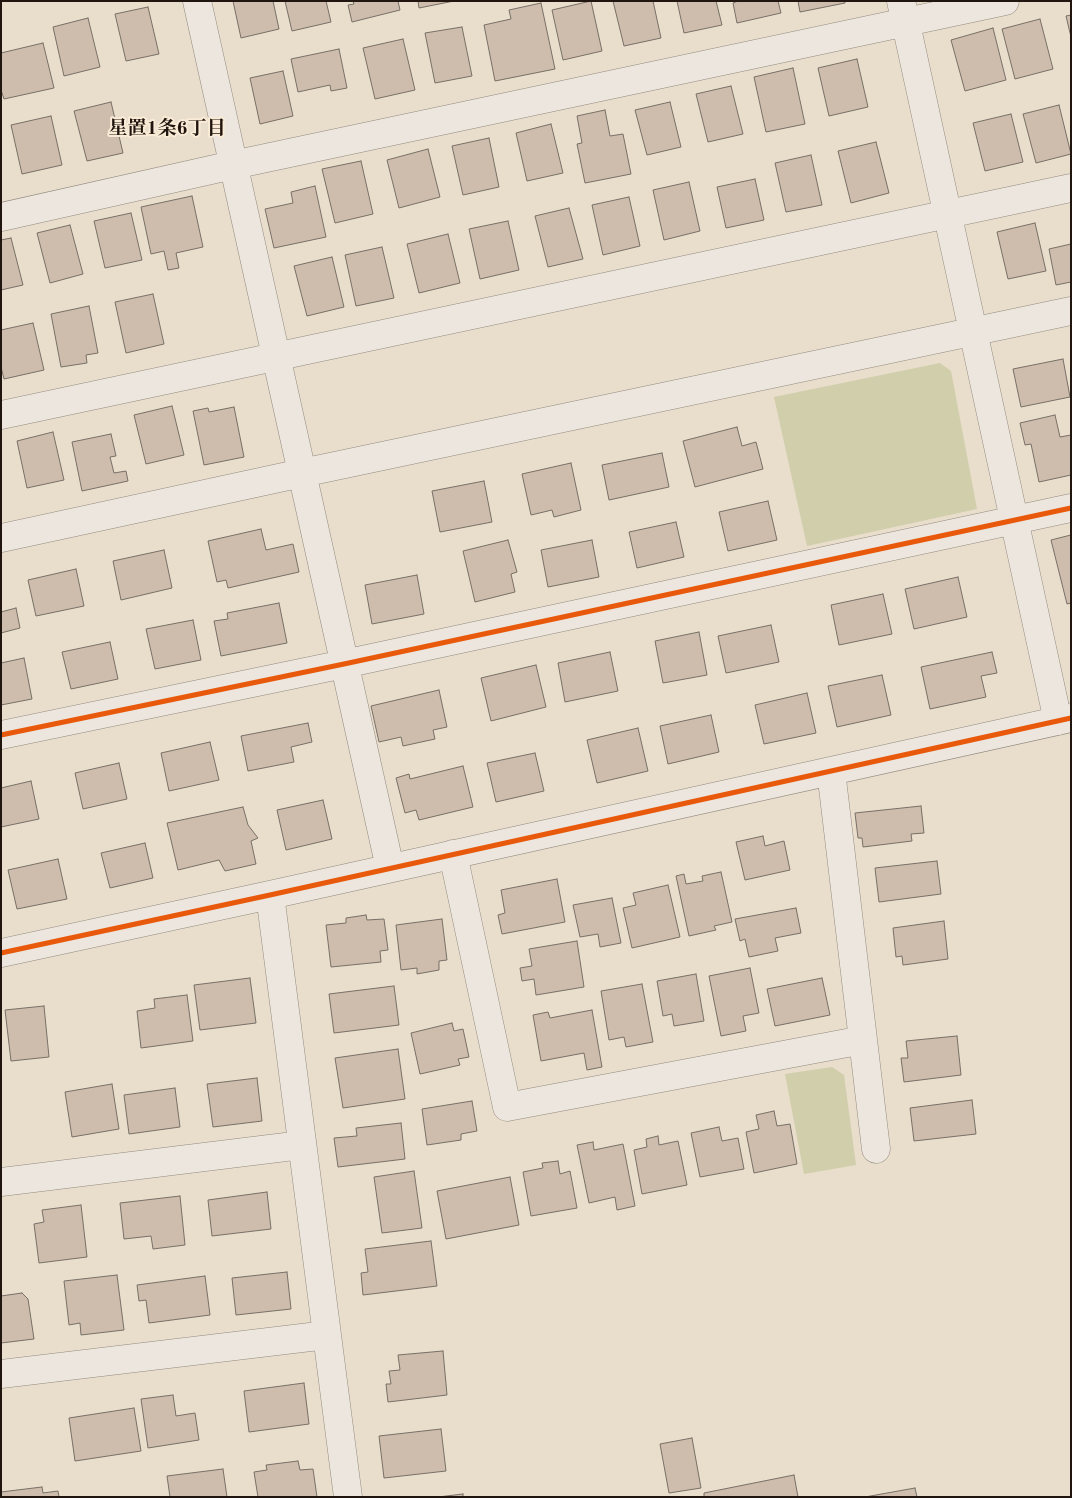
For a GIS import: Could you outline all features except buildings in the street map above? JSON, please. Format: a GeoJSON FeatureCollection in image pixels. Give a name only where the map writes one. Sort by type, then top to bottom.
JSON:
{"type":"FeatureCollection","features":[{"type":"Feature","properties":{"kind":"street"},"geometry":{"type":"LineString","coordinates":[[197,1],[390,868]]}},
{"type":"Feature","properties":{"kind":"street"},"geometry":{"type":"LineString","coordinates":[[1,217],[904,12],[1005,1]]}},
{"type":"Feature","properties":{"kind":"street"},"geometry":{"type":"LineString","coordinates":[[1,953],[1064,719],[1013,520],[904,12]]}},
{"type":"Feature","properties":{"kind":"street"},"geometry":{"type":"LineString","coordinates":[[1,415],[1071,188]]}},
{"type":"Feature","properties":{"kind":"street"},"geometry":{"type":"LineString","coordinates":[[1,538],[1071,311]]}},
{"type":"Feature","properties":{"kind":"street"},"geometry":{"type":"LineString","coordinates":[[1,735],[344,664],[1071,508]]}},
{"type":"Feature","properties":{"kind":"street"},"geometry":{"type":"LineString","coordinates":[[831,771],[876,1150]]}},
{"type":"Feature","properties":{"kind":"street"},"geometry":{"type":"LineString","coordinates":[[453,854],[506,1107],[863,1040]]}},
{"type":"Feature","properties":{"kind":"street"},"geometry":{"type":"LineString","coordinates":[[270,895],[348,1497]]}},
{"type":"Feature","properties":{"kind":"street"},"geometry":{"type":"LineString","coordinates":[[1,1182],[302,1145]]}},
{"type":"Feature","properties":{"kind":"street"},"geometry":{"type":"LineString","coordinates":[[1,1374],[327,1335]]}},
{"type":"Feature","properties":{"kind":"shaded area"},"geometry":{"type":"Polygon","coordinates":[[[940,363],[951,371],[977,509],[807,546],[774,397],[940,363]]]}},
{"type":"Feature","properties":{"kind":"shaded area"},"geometry":{"type":"Polygon","coordinates":[[[832,1067],[844,1075],[856,1165],[804,1174],[785,1074],[832,1067]]]}},
{"type":"Feature","properties":{"kind":"cycle path"},"geometry":{"type":"LineString","coordinates":[[1,735],[344,664],[1071,508]]}},
{"type":"Feature","properties":{"kind":"cycle path"},"geometry":{"type":"LineString","coordinates":[[1,953],[1071,718]]}},
{"type":"Feature","properties":{"kind":"district","name":"星置1条6丁目"},"geometry":{"type":"Point","coordinates":[167,129]}}]}
